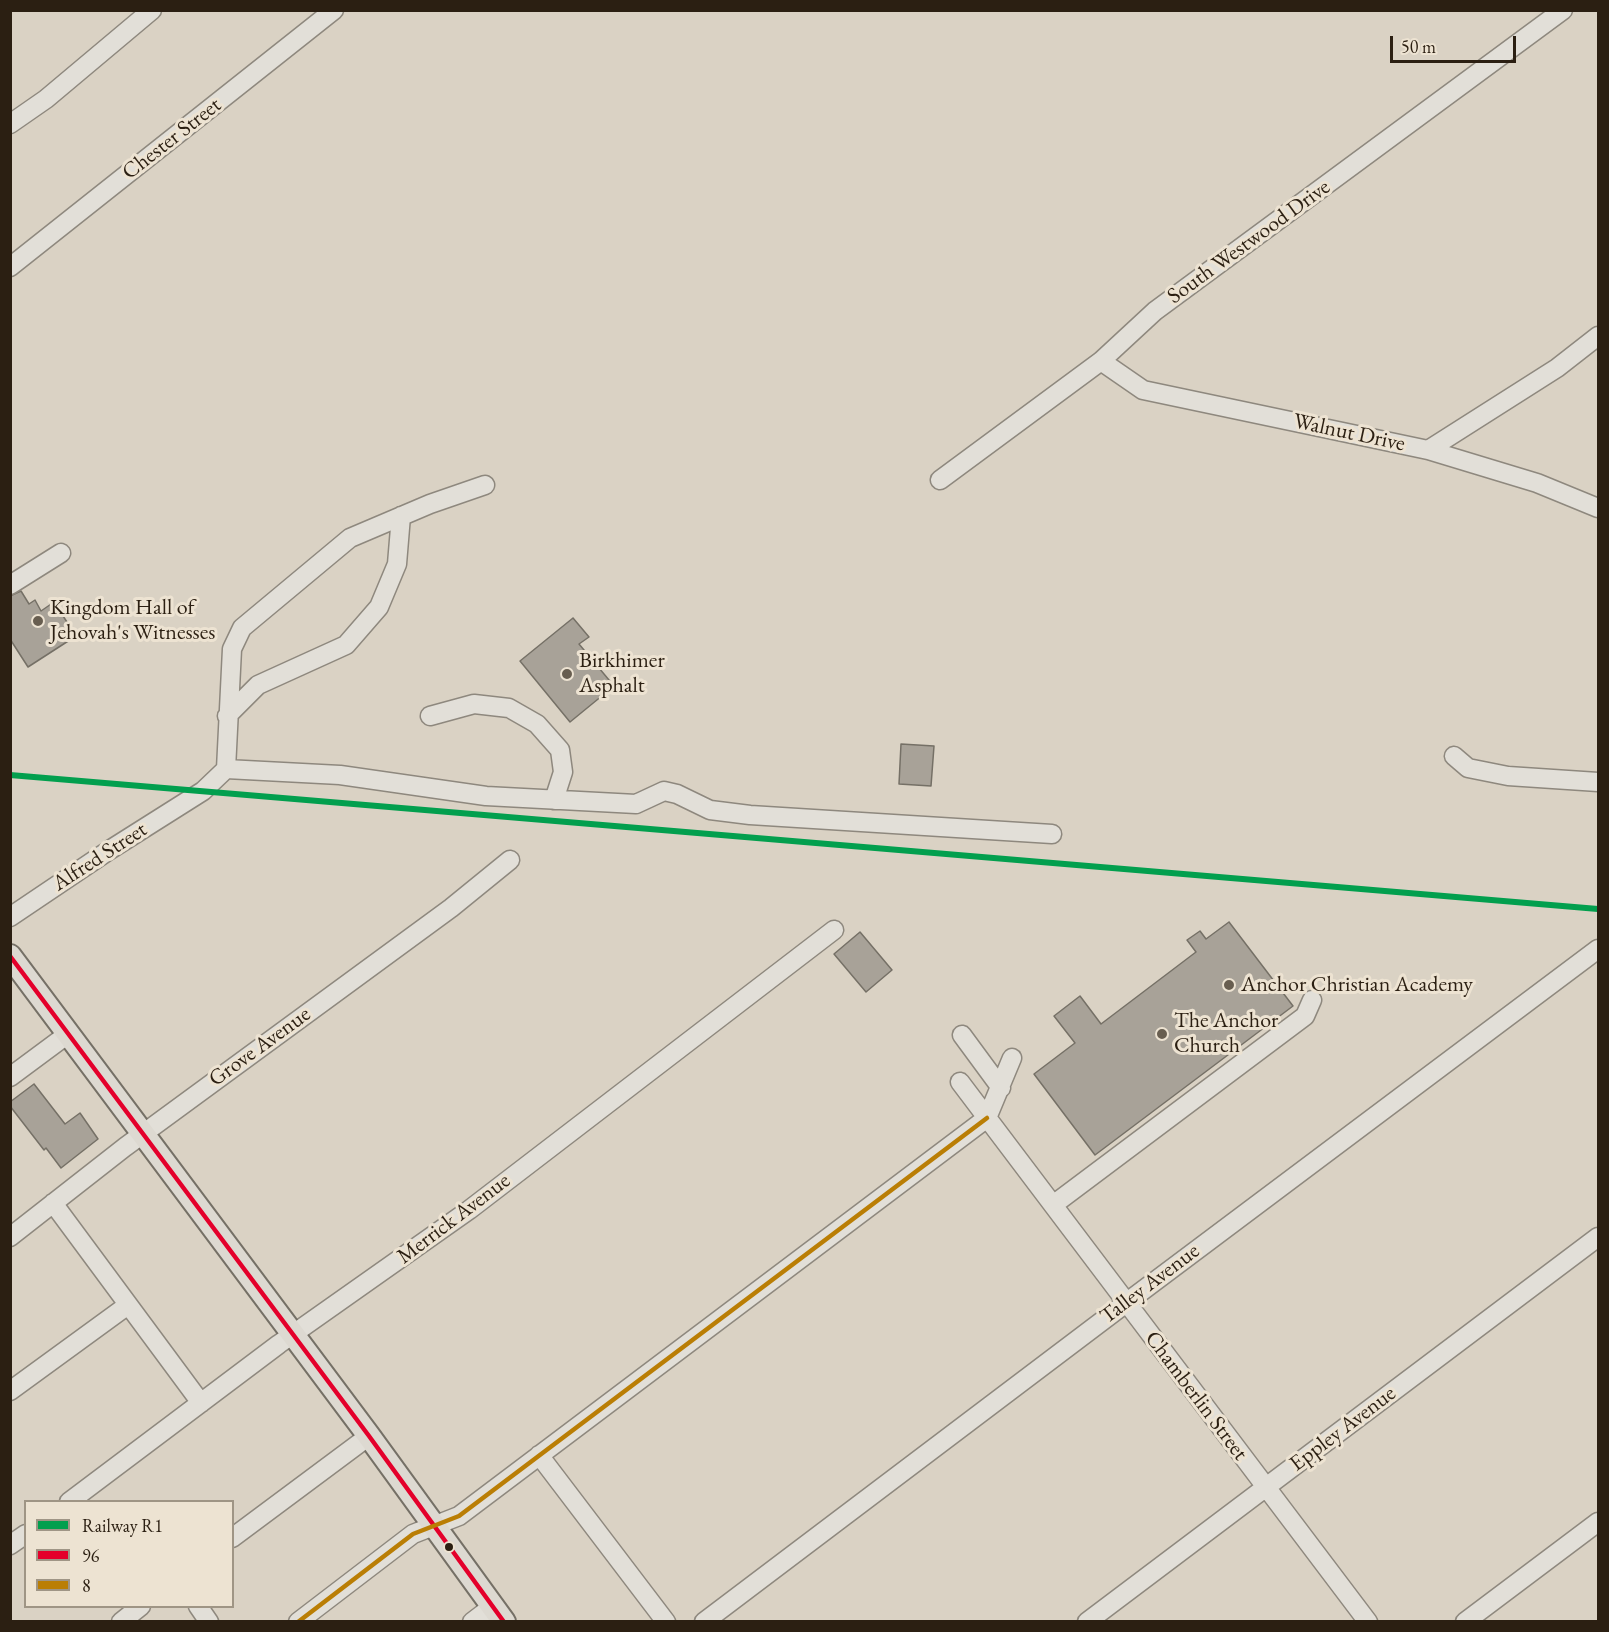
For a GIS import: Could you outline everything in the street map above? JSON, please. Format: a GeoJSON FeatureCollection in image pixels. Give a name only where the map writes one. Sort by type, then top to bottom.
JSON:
{"type":"FeatureCollection","features":[{"type":"Feature","properties":{"kind":"main road"},"geometry":{"type":"LineString","coordinates":[[10,956],[369,1436],[498,1614]]}},
{"type":"Feature","properties":{"kind":"street"},"geometry":{"type":"LineString","coordinates":[[10,124],[46,99],[152,10]]}},
{"type":"Feature","properties":{"kind":"street","name":"Chester Street"},"geometry":{"type":"LineString","coordinates":[[10,267],[334,10]]}},
{"type":"Feature","properties":{"kind":"street","name":"South Westwood Drive"},"geometry":{"type":"LineString","coordinates":[[940,480],[1101,361],[1155,311],[1563,10]]}},
{"type":"Feature","properties":{"kind":"street"},"geometry":{"type":"LineString","coordinates":[[1428,450],[1557,368],[1599,336]]}},
{"type":"Feature","properties":{"kind":"street","name":"Walnut Drive"},"geometry":{"type":"LineString","coordinates":[[1101,361],[1143,390],[1428,450],[1537,483],[1599,508]]}},
{"type":"Feature","properties":{"kind":"street"},"geometry":{"type":"LineString","coordinates":[[485,485],[401,516],[350,538],[242,628],[232,649],[226,770],[340,775],[486,796],[636,804],[664,791],[677,794],[710,810],[750,815],[1052,834]]}},
{"type":"Feature","properties":{"kind":"street"},"geometry":{"type":"LineString","coordinates":[[228,716],[258,685],[346,645],[379,607],[397,564],[401,516]]}},
{"type":"Feature","properties":{"kind":"street"},"geometry":{"type":"LineString","coordinates":[[10,585],[61,553]]}},
{"type":"Feature","properties":{"kind":"street"},"geometry":{"type":"LineString","coordinates":[[430,716],[474,705],[509,708],[537,724],[560,750],[563,772],[554,800]]}},
{"type":"Feature","properties":{"kind":"street"},"geometry":{"type":"LineString","coordinates":[[1454,756],[1468,768],[1508,776],[1599,782]]}},
{"type":"Feature","properties":{"kind":"street","name":"Alfred Street"},"geometry":{"type":"LineString","coordinates":[[10,917],[108,851],[192,799],[226,770]]}},
{"type":"Feature","properties":{"kind":"street","name":"Grove Avenue"},"geometry":{"type":"LineString","coordinates":[[10,1237],[143,1134],[451,908],[510,860]]}},
{"type":"Feature","properties":{"kind":"street","name":"Merrick Avenue"},"geometry":{"type":"LineString","coordinates":[[72,1500],[293,1334],[469,1210],[834,930]]}},
{"type":"Feature","properties":{"kind":"street","name":"Talley Avenue"},"geometry":{"type":"LineString","coordinates":[[704,1622],[1599,949]]}},
{"type":"Feature","properties":{"kind":"street"},"geometry":{"type":"LineString","coordinates":[[1053,1205],[1305,1016],[1312,1000]]}},
{"type":"Feature","properties":{"kind":"street"},"geometry":{"type":"LineString","coordinates":[[10,1077],[68,1034]]}},
{"type":"Feature","properties":{"kind":"street"},"geometry":{"type":"LineString","coordinates":[[962,1035],[1001,1088]]}},
{"type":"Feature","properties":{"kind":"street"},"geometry":{"type":"LineString","coordinates":[[297,1622],[414,1534],[459,1516],[987,1118],[1012,1058]]}},
{"type":"Feature","properties":{"kind":"street","name":"Chamberlin Street"},"geometry":{"type":"LineString","coordinates":[[960,1082],[1368,1622]]}},
{"type":"Feature","properties":{"kind":"street"},"geometry":{"type":"LineString","coordinates":[[53,1203],[201,1403]]}},
{"type":"Feature","properties":{"kind":"street","name":"Eppley Avenue"},"geometry":{"type":"LineString","coordinates":[[1087,1622],[1599,1237]]}},
{"type":"Feature","properties":{"kind":"street"},"geometry":{"type":"LineString","coordinates":[[10,1391],[128,1305]]}},
{"type":"Feature","properties":{"kind":"street"},"geometry":{"type":"LineString","coordinates":[[234,1537],[369,1436]]}},
{"type":"Feature","properties":{"kind":"street"},"geometry":{"type":"LineString","coordinates":[[538,1455],[666,1622]]}},
{"type":"Feature","properties":{"kind":"street"},"geometry":{"type":"LineString","coordinates":[[1464,1622],[1599,1522]]}},
{"type":"Feature","properties":{"kind":"street"},"geometry":{"type":"LineString","coordinates":[[10,1545],[24,1535]]}},
{"type":"Feature","properties":{"kind":"street"},"geometry":{"type":"LineString","coordinates":[[121,1622],[138,1608]]}},
{"type":"Feature","properties":{"kind":"street"},"geometry":{"type":"LineString","coordinates":[[199,1608],[209,1622]]}},
{"type":"Feature","properties":{"kind":"street"},"geometry":{"type":"LineString","coordinates":[[472,1622],[498,1614]]}},
{"type":"Feature","properties":{"kind":"building","name":"Kingdom Hall of Jehovah's Witnesses"},"geometry":{"type":"Polygon","coordinates":[[[21,591],[29,604],[35,600],[41,611],[54,602],[76,636],[28,667],[10,639],[10,596],[21,591]]]}},
{"type":"Feature","properties":{"kind":"building","name":"Birkhimer Asphalt"},"geometry":{"type":"Polygon","coordinates":[[[573,618],[589,637],[579,644],[614,686],[570,722],[520,661],[573,618]]]}},
{"type":"Feature","properties":{"kind":"building"},"geometry":{"type":"Polygon","coordinates":[[[901,744],[934,746],[931,786],[899,784],[901,744]]]}},
{"type":"Feature","properties":{"kind":"building","name":"The Anchor Church"},"geometry":{"type":"Polygon","coordinates":[[[1229,922],[1293,1006],[1095,1155],[1034,1074],[1075,1043],[1054,1016],[1080,996],[1101,1024],[1196,952],[1187,940],[1200,931],[1206,939],[1229,922]]]}},
{"type":"Feature","properties":{"kind":"building"},"geometry":{"type":"Polygon","coordinates":[[[860,932],[892,970],[866,992],[834,954],[860,932]]]}},
{"type":"Feature","properties":{"kind":"building"},"geometry":{"type":"Polygon","coordinates":[[[34,1084],[65,1124],[80,1113],[98,1139],[61,1168],[10,1106],[10,1102],[34,1084]]]}},
{"type":"Feature","properties":{"kind":"rail line","name":"R1"},"geometry":{"type":"LineString","coordinates":[[10,775],[1598,909]]}},
{"type":"Feature","properties":{"kind":"transit line","name":"96"},"geometry":{"type":"LineString","coordinates":[[10,956],[369,1436],[504,1622]]}},
{"type":"Feature","properties":{"kind":"transit line","name":"8"},"geometry":{"type":"LineString","coordinates":[[298,1622],[413,1534],[459,1516],[987,1118]]}},
{"type":"Feature","properties":{"kind":"place","name":"Kingdom Hall of Jehovah's Witnesses"},"geometry":{"type":"Point","coordinates":[38,621]}},
{"type":"Feature","properties":{"kind":"place","name":"Birkhimer Asphalt"},"geometry":{"type":"Point","coordinates":[567,674]}},
{"type":"Feature","properties":{"kind":"place","name":"Anchor Christian Academy"},"geometry":{"type":"Point","coordinates":[1229,985]}},
{"type":"Feature","properties":{"kind":"place","name":"The Anchor Church"},"geometry":{"type":"Point","coordinates":[1162,1034]}}]}
